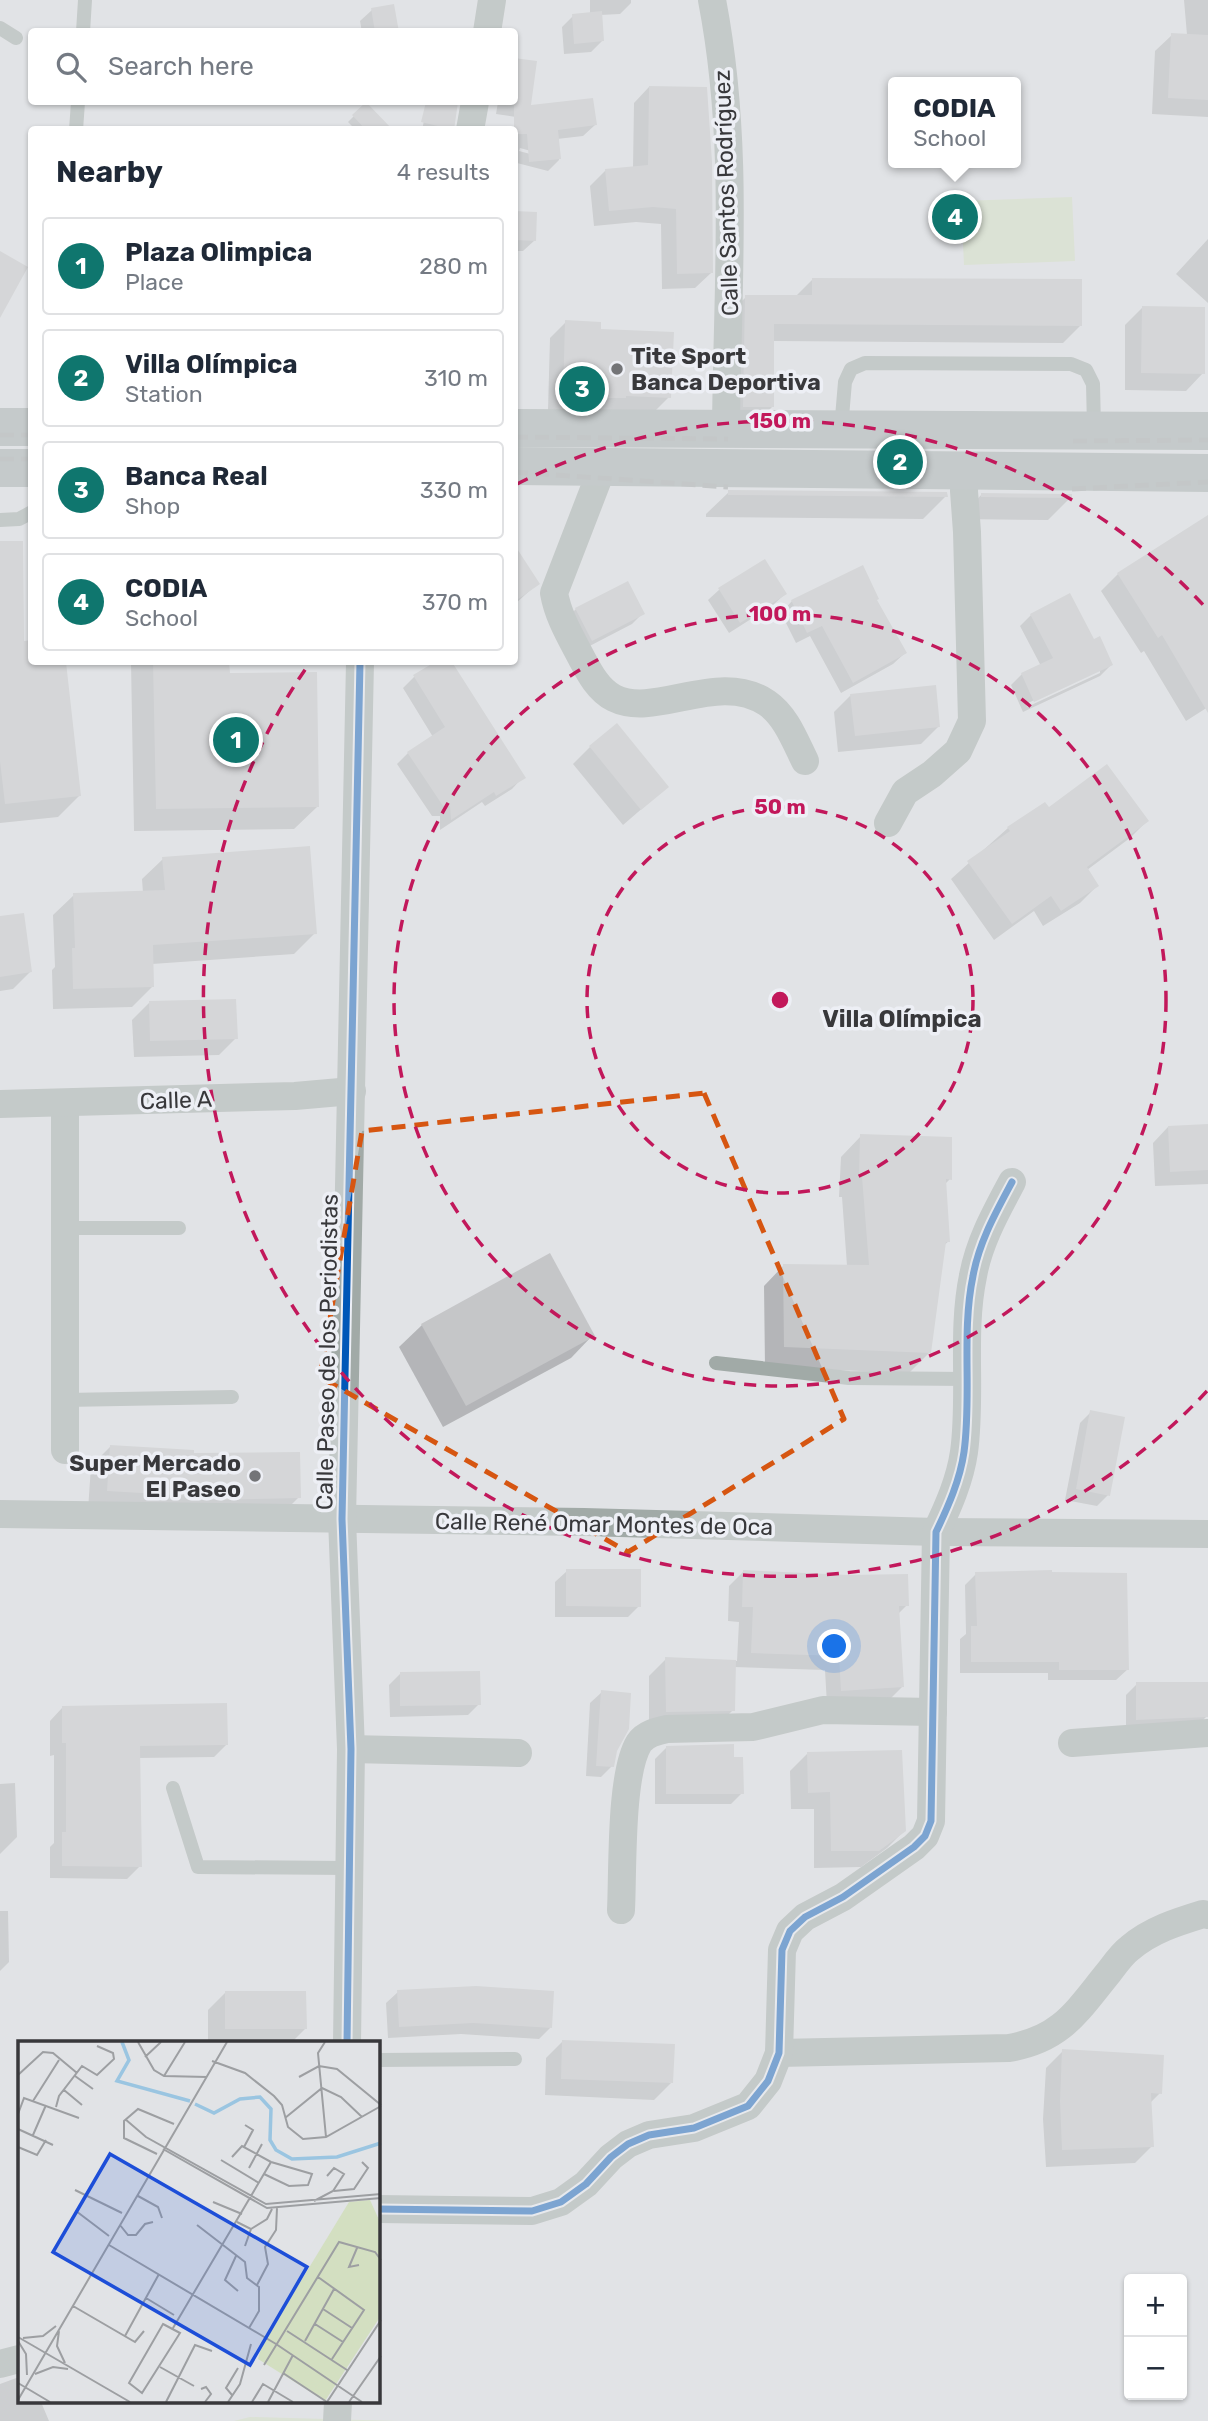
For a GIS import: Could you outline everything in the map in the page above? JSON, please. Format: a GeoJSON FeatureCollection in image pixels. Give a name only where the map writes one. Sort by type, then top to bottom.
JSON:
{"type":"FeatureCollection","features":[{"type":"Feature","properties":{"kind":"main road"},"geometry":{"type":"LineString","coordinates":[[0,427],[28,427]]}},
{"type":"Feature","properties":{"kind":"main road"},"geometry":{"type":"LineString","coordinates":[[518,428],[1208,431]]}},
{"type":"Feature","properties":{"kind":"main road"},"geometry":{"type":"LineString","coordinates":[[518,466],[1208,473]]}},
{"type":"Feature","properties":{"kind":"main road"},"geometry":{"type":"LineString","coordinates":[[0,468],[28,468]]}},
{"type":"Feature","properties":{"kind":"street"},"geometry":{"type":"LineString","coordinates":[[488,28],[492,0]]}},
{"type":"Feature","properties":{"kind":"street","name":"Calle Santos Rodríguez"},"geometry":{"type":"LineString","coordinates":[[712,0],[720,46],[730,181],[726,430]]}},
{"type":"Feature","properties":{"kind":"street"},"geometry":{"type":"LineString","coordinates":[[471,126],[474,105]]}},
{"type":"Feature","properties":{"kind":"street"},"geometry":{"type":"LineString","coordinates":[[603,466],[554,593],[557,610],[589,673],[612,698],[629,704],[723,690],[745,693],[767,703],[787,724],[805,761]]}},
{"type":"Feature","properties":{"kind":"street"},"geometry":{"type":"LineString","coordinates":[[888,823],[905,792],[932,774],[958,751],[972,721],[965,470]]}},
{"type":"Feature","properties":{"kind":"street","name":"Calle Paseo de los Periodistas"},"geometry":{"type":"LineString","coordinates":[[347,2041],[351,1749],[342,1519],[360,665]]}},
{"type":"Feature","properties":{"kind":"street","name":"Calle A"},"geometry":{"type":"LineString","coordinates":[[0,1104],[295,1096],[352,1091]]}},
{"type":"Feature","properties":{"kind":"street"},"geometry":{"type":"LineString","coordinates":[[65,1103],[65,1450]]}},
{"type":"Feature","properties":{"kind":"street"},"geometry":{"type":"LineString","coordinates":[[380,2209],[532,2211],[547,2208],[561,2202],[586,2184],[611,2157],[628,2144],[649,2135],[694,2128],[748,2106],[768,2081],[779,2053],[782,1950],[790,1931],[805,1917],[843,1897],[925,1836],[931,1821],[936,1532],[955,1490],[964,1452],[972,1277],[982,1241],[1012,1182]]}},
{"type":"Feature","properties":{"kind":"street","name":"Calle René Omar Montes de Oca"},"geometry":{"type":"LineString","coordinates":[[0,1514],[584,1522],[936,1532],[1208,1534]]}},
{"type":"Feature","properties":{"kind":"street"},"geometry":{"type":"LineString","coordinates":[[621,1910],[627,1781],[640,1741],[654,1731],[753,1727],[823,1710],[933,1712]]}},
{"type":"Feature","properties":{"kind":"street"},"geometry":{"type":"LineString","coordinates":[[1072,1743],[1208,1733]]}},
{"type":"Feature","properties":{"kind":"street"},"geometry":{"type":"LineString","coordinates":[[351,1749],[518,1753]]}},
{"type":"Feature","properties":{"kind":"street"},"geometry":{"type":"LineString","coordinates":[[779,2053],[1009,2048],[1027,2045],[1045,2039],[1074,2015],[1129,1948],[1167,1924],[1208,1915]]}},
{"type":"Feature","properties":{"kind":"street"},"geometry":{"type":"LineString","coordinates":[[0,2364],[18,2359]]}},
{"type":"Feature","properties":{"kind":"lane"},"geometry":{"type":"LineString","coordinates":[[83,28],[85,0]]}},
{"type":"Feature","properties":{"kind":"lane"},"geometry":{"type":"LineString","coordinates":[[0,28],[16,38]]}},
{"type":"Feature","properties":{"kind":"lane"},"geometry":{"type":"LineString","coordinates":[[76,126],[78,105]]}},
{"type":"Feature","properties":{"kind":"lane"},"geometry":{"type":"LineString","coordinates":[[841,430],[845,382],[851,369],[865,363],[892,363],[1071,364],[1086,370],[1093,384],[1094,431]]}},
{"type":"Feature","properties":{"kind":"lane"},"geometry":{"type":"LineString","coordinates":[[0,520],[19,519],[28,514]]}},
{"type":"Feature","properties":{"kind":"lane"},"geometry":{"type":"LineString","coordinates":[[65,1228],[179,1228]]}},
{"type":"Feature","properties":{"kind":"lane"},"geometry":{"type":"LineString","coordinates":[[716,1363],[849,1378],[967,1379]]}},
{"type":"Feature","properties":{"kind":"lane"},"geometry":{"type":"LineString","coordinates":[[65,1400],[232,1397]]}},
{"type":"Feature","properties":{"kind":"lane"},"geometry":{"type":"LineString","coordinates":[[173,1788],[198,1867],[348,1868]]}},
{"type":"Feature","properties":{"kind":"lane"},"geometry":{"type":"LineString","coordinates":[[380,2060],[515,2059]]}},
{"type":"Feature","properties":{"kind":"highlighted area"},"geometry":{"type":"Polygon","coordinates":[[[704,1093],[844,1419],[628,1552],[320,1377],[362,1131],[704,1093]]]}},
{"type":"Feature","properties":{"kind":"green space"},"geometry":{"type":"Polygon","coordinates":[[[1072,197],[1075,261],[964,265],[961,201],[1072,197]]]}},
{"type":"Feature","properties":{"kind":"green space"},"geometry":{"type":"Polygon","coordinates":[[[250,2417],[399,2421],[234,2421],[250,2417]]]}},
{"type":"Feature","properties":{"kind":"building"},"geometry":{"type":"Polygon","coordinates":[[[394,4],[398,28],[374,28],[371,8],[394,4]]]}},
{"type":"Feature","properties":{"kind":"building"},"geometry":{"type":"Polygon","coordinates":[[[602,11],[604,41],[574,44],[572,14],[602,11]]]}},
{"type":"Feature","properties":{"kind":"building"},"geometry":{"type":"Polygon","coordinates":[[[1171,33],[1208,35],[1208,100],[1168,98],[1171,33]]]}},
{"type":"Feature","properties":{"kind":"building"},"geometry":{"type":"Polygon","coordinates":[[[518,59],[537,61],[531,105],[593,98],[597,125],[558,130],[561,159],[529,162],[527,134],[518,134],[518,126],[514,126],[514,105],[518,105],[518,59]]]}},
{"type":"Feature","properties":{"kind":"building"},"geometry":{"type":"Polygon","coordinates":[[[649,86],[707,87],[712,162],[713,273],[677,274],[676,209],[653,207],[609,211],[605,169],[648,165],[649,86]]]}},
{"type":"Feature","properties":{"kind":"building"},"geometry":{"type":"Polygon","coordinates":[[[363,105],[369,105],[389,126],[362,126],[352,115],[363,105]]]}},
{"type":"Feature","properties":{"kind":"building"},"geometry":{"type":"Polygon","coordinates":[[[425,105],[458,105],[455,126],[421,122],[425,105]]]}},
{"type":"Feature","properties":{"kind":"building"},"geometry":{"type":"Polygon","coordinates":[[[518,211],[537,212],[536,241],[518,240],[518,211]]]}},
{"type":"Feature","properties":{"kind":"building"},"geometry":{"type":"Polygon","coordinates":[[[0,251],[28,267],[0,318],[0,251]]]}},
{"type":"Feature","properties":{"kind":"building"},"geometry":{"type":"Polygon","coordinates":[[[812,278],[1082,279],[1082,326],[774,324],[774,407],[743,407],[745,295],[812,295],[812,278]]]}},
{"type":"Feature","properties":{"kind":"building"},"geometry":{"type":"Polygon","coordinates":[[[1142,306],[1205,307],[1205,374],[1141,373],[1142,306]]]}},
{"type":"Feature","properties":{"kind":"building"},"geometry":{"type":"Polygon","coordinates":[[[565,320],[601,322],[601,329],[674,332],[671,398],[563,395],[565,320]]]}},
{"type":"Feature","properties":{"kind":"building"},"geometry":{"type":"Polygon","coordinates":[[[728,490],[947,492],[948,497],[728,495],[728,490]]]}},
{"type":"Feature","properties":{"kind":"building"},"geometry":{"type":"Polygon","coordinates":[[[981,493],[1072,494],[1072,498],[981,497],[981,493]]]}},
{"type":"Feature","properties":{"kind":"building"},"geometry":{"type":"Polygon","coordinates":[[[1208,515],[1208,713],[1162,635],[1158,638],[1117,573],[1208,515]]]}},
{"type":"Feature","properties":{"kind":"building"},"geometry":{"type":"Polygon","coordinates":[[[0,541],[23,541],[24,641],[28,640],[28,665],[66,665],[81,796],[5,804],[0,761],[0,541]]]}},
{"type":"Feature","properties":{"kind":"building"},"geometry":{"type":"Polygon","coordinates":[[[518,550],[540,584],[518,599],[518,550]]]}},
{"type":"Feature","properties":{"kind":"building"},"geometry":{"type":"Polygon","coordinates":[[[765,559],[787,594],[740,623],[718,588],[765,559]]]}},
{"type":"Feature","properties":{"kind":"building"},"geometry":{"type":"Polygon","coordinates":[[[863,565],[879,599],[877,600],[907,653],[853,683],[822,626],[807,633],[791,600],[863,565]]]}},
{"type":"Feature","properties":{"kind":"building"},"geometry":{"type":"Polygon","coordinates":[[[628,581],[645,614],[592,641],[575,608],[628,581]]]}},
{"type":"Feature","properties":{"kind":"building"},"geometry":{"type":"Polygon","coordinates":[[[1070,593],[1094,639],[1100,636],[1113,665],[1034,702],[1021,673],[1053,658],[1030,614],[1070,593]]]}},
{"type":"Feature","properties":{"kind":"building"},"geometry":{"type":"Polygon","coordinates":[[[153,665],[229,665],[230,673],[317,672],[319,807],[156,809],[153,665]]]}},
{"type":"Feature","properties":{"kind":"building"},"geometry":{"type":"Polygon","coordinates":[[[430,665],[454,665],[526,778],[496,796],[494,792],[451,820],[450,806],[443,806],[407,752],[445,727],[413,675],[430,665]]]}},
{"type":"Feature","properties":{"kind":"building"},"geometry":{"type":"Polygon","coordinates":[[[936,685],[940,727],[855,736],[850,694],[936,685]]]}},
{"type":"Feature","properties":{"kind":"building"},"geometry":{"type":"Polygon","coordinates":[[[617,723],[669,787],[641,810],[589,746],[617,723]]]}},
{"type":"Feature","properties":{"kind":"building"},"geometry":{"type":"Polygon","coordinates":[[[1107,764],[1149,821],[1087,867],[1099,886],[1061,911],[1051,896],[1012,924],[967,861],[1010,831],[1007,827],[1045,802],[1049,807],[1107,764]]]}},
{"type":"Feature","properties":{"kind":"building"},"geometry":{"type":"Polygon","coordinates":[[[310,846],[317,934],[153,945],[154,987],[73,989],[73,893],[165,890],[162,857],[310,846]]]}},
{"type":"Feature","properties":{"kind":"building"},"geometry":{"type":"Polygon","coordinates":[[[24,913],[32,972],[0,977],[0,916],[24,913]]]}},
{"type":"Feature","properties":{"kind":"building"},"geometry":{"type":"Polygon","coordinates":[[[236,999],[238,1039],[150,1041],[149,1001],[236,999]]]}},
{"type":"Feature","properties":{"kind":"building"},"geometry":{"type":"Polygon","coordinates":[[[1208,1124],[1208,1170],[1170,1172],[1168,1126],[1208,1124]]]}},
{"type":"Feature","properties":{"kind":"building"},"geometry":{"type":"Polygon","coordinates":[[[860,1134],[952,1137],[952,1180],[946,1179],[950,1242],[946,1242],[931,1353],[784,1347],[783,1264],[869,1265],[862,1177],[859,1177],[860,1134]]]}},
{"type":"Feature","properties":{"kind":"building"},"geometry":{"type":"Polygon","coordinates":[[[550,1253],[595,1336],[466,1406],[421,1324],[550,1253]]]}},
{"type":"Feature","properties":{"kind":"building"},"geometry":{"type":"Polygon","coordinates":[[[1090,1410],[1125,1417],[1110,1496],[1076,1489],[1090,1410]]]}},
{"type":"Feature","properties":{"kind":"building"},"geometry":{"type":"Polygon","coordinates":[[[110,1445],[194,1450],[194,1453],[300,1452],[301,1498],[210,1500],[210,1497],[107,1491],[110,1445]]]}},
{"type":"Feature","properties":{"kind":"building"},"geometry":{"type":"Polygon","coordinates":[[[566,1569],[641,1569],[641,1607],[566,1606],[566,1569]]]}},
{"type":"Feature","properties":{"kind":"building"},"geometry":{"type":"Polygon","coordinates":[[[743,1570],[849,1575],[908,1574],[909,1606],[899,1606],[904,1687],[841,1691],[839,1656],[751,1653],[753,1607],[742,1607],[743,1570]]]}},
{"type":"Feature","properties":{"kind":"building"},"geometry":{"type":"Polygon","coordinates":[[[1052,1570],[1127,1573],[1129,1670],[1059,1670],[1059,1662],[971,1662],[971,1626],[977,1626],[975,1572],[1052,1570]]]}},
{"type":"Feature","properties":{"kind":"building"},"geometry":{"type":"Polygon","coordinates":[[[665,1657],[736,1660],[735,1711],[666,1712],[665,1657]]]}},
{"type":"Feature","properties":{"kind":"building"},"geometry":{"type":"Polygon","coordinates":[[[480,1671],[481,1705],[400,1706],[400,1672],[480,1671]]]}},
{"type":"Feature","properties":{"kind":"building"},"geometry":{"type":"Polygon","coordinates":[[[1136,1682],[1208,1682],[1208,1717],[1136,1720],[1136,1682]]]}},
{"type":"Feature","properties":{"kind":"building"},"geometry":{"type":"Polygon","coordinates":[[[601,1690],[631,1693],[629,1729],[617,1751],[614,1767],[596,1766],[601,1690]]]}},
{"type":"Feature","properties":{"kind":"building"},"geometry":{"type":"Polygon","coordinates":[[[227,1703],[228,1745],[140,1746],[142,1867],[62,1866],[62,1832],[66,1832],[66,1743],[62,1743],[62,1706],[227,1703]]]}},
{"type":"Feature","properties":{"kind":"building"},"geometry":{"type":"Polygon","coordinates":[[[734,1744],[734,1757],[743,1757],[744,1794],[666,1794],[666,1746],[734,1744]]]}},
{"type":"Feature","properties":{"kind":"building"},"geometry":{"type":"Polygon","coordinates":[[[902,1750],[906,1831],[879,1851],[831,1851],[830,1792],[808,1793],[807,1752],[902,1750]]]}},
{"type":"Feature","properties":{"kind":"building"},"geometry":{"type":"Polygon","coordinates":[[[476,1986],[554,1991],[552,2028],[473,2023],[399,2027],[397,1990],[476,1986]]]}},
{"type":"Feature","properties":{"kind":"building"},"geometry":{"type":"Polygon","coordinates":[[[225,1991],[306,1991],[307,2029],[225,2029],[225,1991]]]}},
{"type":"Feature","properties":{"kind":"building"},"geometry":{"type":"Polygon","coordinates":[[[562,2040],[675,2044],[673,2083],[561,2079],[562,2040]]]}},
{"type":"Feature","properties":{"kind":"building"},"geometry":{"type":"Polygon","coordinates":[[[1062,2049],[1164,2055],[1162,2094],[1151,2093],[1154,2147],[1062,2150],[1062,2049]]]}},
{"type":"Feature","properties":{"kind":"railway"},"geometry":{"type":"LineString","coordinates":[[0,435],[28,435]]}},
{"type":"Feature","properties":{"kind":"railway"},"geometry":{"type":"LineString","coordinates":[[518,437],[728,439]]}},
{"type":"Feature","properties":{"kind":"railway"},"geometry":{"type":"LineString","coordinates":[[1073,441],[1208,440]]}},
{"type":"Feature","properties":{"kind":"railway"},"geometry":{"type":"LineString","coordinates":[[0,459],[28,459]]}},
{"type":"Feature","properties":{"kind":"railway"},"geometry":{"type":"LineString","coordinates":[[518,472],[728,487]]}},
{"type":"Feature","properties":{"kind":"railway"},"geometry":{"type":"LineString","coordinates":[[1072,489],[1208,482]]}},
{"type":"Feature","properties":{"kind":"cycle path"},"geometry":{"type":"LineString","coordinates":[[347,2041],[351,1749],[342,1519],[360,665]]}},
{"type":"Feature","properties":{"kind":"cycle path"},"geometry":{"type":"LineString","coordinates":[[380,2209],[532,2211],[561,2202],[586,2184],[611,2157],[628,2144],[649,2135],[694,2128],[748,2106],[768,2081],[779,2053],[782,1950],[790,1931],[805,1917],[843,1897],[914,1847],[925,1836],[931,1821],[936,1532],[957,1483],[964,1452],[969,1298],[973,1276],[984,1239],[1012,1182]]}},
{"type":"Feature","properties":{"kind":"place","name":"CODIA"},"geometry":{"type":"Point","coordinates":[955,217]}},
{"type":"Feature","properties":{"kind":"place","name":"Tite Sport Banca Deportiva"},"geometry":{"type":"Point","coordinates":[617,369]}},
{"type":"Feature","properties":{"kind":"place","name":"Banca Real"},"geometry":{"type":"Point","coordinates":[582,389]}},
{"type":"Feature","properties":{"kind":"place","name":"Villa Olímpica"},"geometry":{"type":"Point","coordinates":[900,462]}},
{"type":"Feature","properties":{"kind":"place","name":"Plaza Olimpica"},"geometry":{"type":"Point","coordinates":[236,740]}},
{"type":"Feature","properties":{"kind":"place","name":"Super Mercado El Paseo"},"geometry":{"type":"Point","coordinates":[255,1476]}},
{"type":"Feature","properties":{"kind":"district","name":"Villa Olímpica"},"geometry":{"type":"Point","coordinates":[902,1019]}}]}
